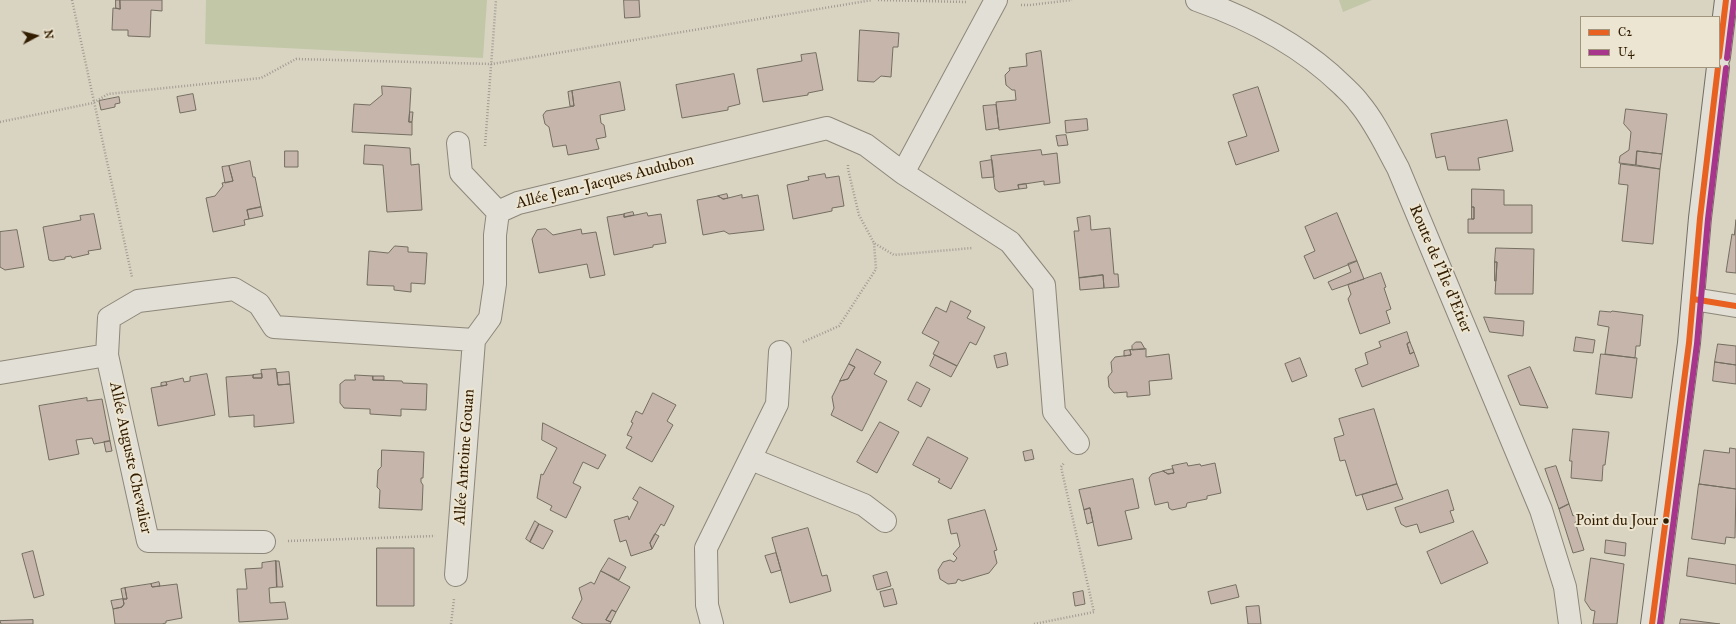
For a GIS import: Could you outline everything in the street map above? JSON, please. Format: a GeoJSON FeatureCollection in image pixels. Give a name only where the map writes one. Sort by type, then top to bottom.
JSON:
{"type":"FeatureCollection","features":[{"type":"Feature","properties":{"kind":"street"},"geometry":{"type":"LineString","coordinates":[[903,173],[996,0]]}},
{"type":"Feature","properties":{"kind":"street","name":"Route de l'Île d'Etier"},"geometry":{"type":"LineString","coordinates":[[1197,0],[1222,9],[1268,30],[1308,55],[1335,78],[1359,102],[1382,138],[1398,168],[1541,510],[1564,587],[1570,624]]}},
{"type":"Feature","properties":{"kind":"street"},"geometry":{"type":"LineString","coordinates":[[1720,49],[1726,0]]}},
{"type":"Feature","properties":{"kind":"street"},"geometry":{"type":"LineString","coordinates":[[1652,624],[1689,343],[1700,218],[1718,68]]}},
{"type":"Feature","properties":{"kind":"street","name":"Allée Jean-Jacques Audubon"},"geometry":{"type":"LineString","coordinates":[[474,340],[490,318],[495,284],[495,235],[498,212],[518,203],[827,128],[866,145],[903,173],[1010,242],[1044,285],[1054,412],[1078,443]]}},
{"type":"Feature","properties":{"kind":"street"},"geometry":{"type":"LineString","coordinates":[[458,143],[461,173],[498,212]]}},
{"type":"Feature","properties":{"kind":"street"},"geometry":{"type":"LineString","coordinates":[[0,373],[107,355],[109,318],[138,301],[234,289],[259,304],[274,327],[474,340]]}},
{"type":"Feature","properties":{"kind":"street"},"geometry":{"type":"LineString","coordinates":[[1693,299],[1736,306]]}},
{"type":"Feature","properties":{"kind":"street","name":"Allée Antoine Gouan"},"geometry":{"type":"LineString","coordinates":[[456,575],[474,340]]}},
{"type":"Feature","properties":{"kind":"street"},"geometry":{"type":"LineString","coordinates":[[712,624],[707,605],[706,548],[777,404],[780,352]]}},
{"type":"Feature","properties":{"kind":"street","name":"Allée Auguste Chevalier"},"geometry":{"type":"LineString","coordinates":[[107,355],[148,541],[264,542]]}},
{"type":"Feature","properties":{"kind":"street"},"geometry":{"type":"LineString","coordinates":[[751,459],[864,505],[885,522]]}},
{"type":"Feature","properties":{"kind":"path"},"geometry":{"type":"LineString","coordinates":[[72,0],[93,103],[138,301]]}},
{"type":"Feature","properties":{"kind":"path"},"geometry":{"type":"LineString","coordinates":[[485,148],[496,0]]}},
{"type":"Feature","properties":{"kind":"path"},"geometry":{"type":"LineString","coordinates":[[0,122],[93,103],[108,94],[261,78],[296,59],[492,64],[872,0]]}},
{"type":"Feature","properties":{"kind":"path"},"geometry":{"type":"LineString","coordinates":[[780,352],[839,326],[876,269],[874,243],[859,215],[848,168],[852,139]]}},
{"type":"Feature","properties":{"kind":"path"},"geometry":{"type":"LineString","coordinates":[[874,243],[894,255],[958,250],[1010,242]]}},
{"type":"Feature","properties":{"kind":"path"},"geometry":{"type":"LineString","coordinates":[[1034,624],[1094,612],[1061,467],[1078,443]]}},
{"type":"Feature","properties":{"kind":"path"},"geometry":{"type":"LineString","coordinates":[[264,542],[459,535]]}},
{"type":"Feature","properties":{"kind":"green space"},"geometry":{"type":"Polygon","coordinates":[[[206,0],[487,0],[483,58],[205,44],[206,0]]]}},
{"type":"Feature","properties":{"kind":"green space"},"geometry":{"type":"Polygon","coordinates":[[[1339,0],[1372,0],[1343,12],[1339,0]]]}},
{"type":"Feature","properties":{"kind":"building"},"geometry":{"type":"Polygon","coordinates":[[[116,0],[120,0],[120,9],[116,8],[116,0]]]}},
{"type":"Feature","properties":{"kind":"building"},"geometry":{"type":"Polygon","coordinates":[[[120,0],[162,0],[162,11],[151,10],[150,37],[128,36],[128,30],[112,30],[113,8],[120,9],[120,0]]]}},
{"type":"Feature","properties":{"kind":"building"},"geometry":{"type":"Polygon","coordinates":[[[624,0],[639,0],[640,17],[625,18],[624,0]]]}},
{"type":"Feature","properties":{"kind":"building"},"geometry":{"type":"Polygon","coordinates":[[[860,30],[899,33],[898,47],[893,47],[891,77],[881,76],[874,82],[858,81],[860,30]]]}},
{"type":"Feature","properties":{"kind":"building"},"geometry":{"type":"Polygon","coordinates":[[[1041,51],[1050,123],[999,130],[996,102],[1016,100],[1015,90],[1012,90],[1006,85],[1005,75],[1010,70],[1009,68],[1027,66],[1026,54],[1041,51]]]}},
{"type":"Feature","properties":{"kind":"building"},"geometry":{"type":"Polygon","coordinates":[[[816,53],[823,90],[808,93],[808,95],[763,102],[757,69],[802,61],[801,55],[816,53]]]}},
{"type":"Feature","properties":{"kind":"building"},"geometry":{"type":"Polygon","coordinates":[[[734,74],[740,104],[728,107],[728,110],[682,118],[676,85],[734,74]]]}},
{"type":"Feature","properties":{"kind":"building"},"geometry":{"type":"Polygon","coordinates":[[[620,82],[625,110],[600,115],[601,123],[604,125],[606,137],[596,139],[599,149],[568,155],[566,145],[553,147],[549,127],[545,124],[543,115],[546,111],[574,106],[572,91],[620,82]]]}},
{"type":"Feature","properties":{"kind":"building"},"geometry":{"type":"Polygon","coordinates":[[[382,86],[411,88],[409,122],[412,122],[412,135],[352,132],[354,104],[370,105],[382,95],[382,86]]]}},
{"type":"Feature","properties":{"kind":"building"},"geometry":{"type":"Polygon","coordinates":[[[1258,87],[1279,151],[1236,165],[1228,142],[1247,136],[1233,95],[1258,87]]]}},
{"type":"Feature","properties":{"kind":"building"},"geometry":{"type":"Polygon","coordinates":[[[572,91],[574,106],[570,106],[568,92],[572,91]]]}},
{"type":"Feature","properties":{"kind":"building"},"geometry":{"type":"Polygon","coordinates":[[[193,94],[196,110],[180,113],[177,97],[193,94]]]}},
{"type":"Feature","properties":{"kind":"building"},"geometry":{"type":"Polygon","coordinates":[[[119,97],[120,103],[115,104],[115,107],[101,110],[99,101],[119,97]]]}},
{"type":"Feature","properties":{"kind":"building"},"geometry":{"type":"Polygon","coordinates":[[[996,105],[999,128],[986,130],[983,106],[996,105]]]}},
{"type":"Feature","properties":{"kind":"building"},"geometry":{"type":"Polygon","coordinates":[[[1626,109],[1667,114],[1662,154],[1637,151],[1636,165],[1619,163],[1620,156],[1629,150],[1631,132],[1624,124],[1626,109]]]}},
{"type":"Feature","properties":{"kind":"building"},"geometry":{"type":"Polygon","coordinates":[[[410,112],[413,112],[412,122],[409,122],[410,112]]]}},
{"type":"Feature","properties":{"kind":"building"},"geometry":{"type":"Polygon","coordinates":[[[1087,119],[1088,130],[1066,133],[1065,121],[1087,119]]]}},
{"type":"Feature","properties":{"kind":"building"},"geometry":{"type":"Polygon","coordinates":[[[1507,120],[1513,151],[1478,158],[1480,170],[1448,170],[1445,156],[1436,158],[1431,134],[1507,120]]]}},
{"type":"Feature","properties":{"kind":"building"},"geometry":{"type":"Polygon","coordinates":[[[1066,135],[1068,145],[1058,146],[1056,136],[1066,135]]]}},
{"type":"Feature","properties":{"kind":"building"},"geometry":{"type":"Polygon","coordinates":[[[365,145],[410,148],[411,165],[419,164],[422,210],[387,212],[383,165],[364,164],[365,145]]]}},
{"type":"Feature","properties":{"kind":"building"},"geometry":{"type":"Polygon","coordinates":[[[1041,150],[1042,155],[1057,153],[1060,183],[1044,185],[1044,181],[1018,185],[1019,189],[999,192],[995,189],[991,156],[1041,150]]]}},
{"type":"Feature","properties":{"kind":"building"},"geometry":{"type":"Polygon","coordinates":[[[285,151],[298,151],[298,167],[285,167],[285,151]]]}},
{"type":"Feature","properties":{"kind":"building"},"geometry":{"type":"Polygon","coordinates":[[[1637,151],[1662,154],[1660,169],[1636,165],[1637,151]]]}},
{"type":"Feature","properties":{"kind":"building"},"geometry":{"type":"Polygon","coordinates":[[[992,160],[994,177],[982,178],[980,162],[992,160]]]}},
{"type":"Feature","properties":{"kind":"building"},"geometry":{"type":"Polygon","coordinates":[[[250,161],[261,207],[247,210],[249,219],[244,220],[245,225],[213,232],[206,198],[215,196],[223,186],[222,183],[233,181],[229,166],[250,161]]]}},
{"type":"Feature","properties":{"kind":"building"},"geometry":{"type":"Polygon","coordinates":[[[1621,164],[1660,169],[1653,244],[1622,241],[1628,185],[1619,184],[1621,164]]]}},
{"type":"Feature","properties":{"kind":"building"},"geometry":{"type":"Polygon","coordinates":[[[229,166],[233,181],[225,183],[222,167],[229,166]]]}},
{"type":"Feature","properties":{"kind":"building"},"geometry":{"type":"Polygon","coordinates":[[[825,174],[826,178],[839,176],[844,206],[832,208],[832,211],[793,219],[787,185],[809,180],[808,177],[825,174]]]}},
{"type":"Feature","properties":{"kind":"building"},"geometry":{"type":"Polygon","coordinates":[[[1026,184],[1027,188],[1019,189],[1018,185],[1026,184]]]}},
{"type":"Feature","properties":{"kind":"building"},"geometry":{"type":"Polygon","coordinates":[[[1472,189],[1504,190],[1504,205],[1532,205],[1532,233],[1468,233],[1468,219],[1474,219],[1472,189]]]}},
{"type":"Feature","properties":{"kind":"building"},"geometry":{"type":"Polygon","coordinates":[[[727,194],[728,198],[723,199],[718,196],[727,194]]]}},
{"type":"Feature","properties":{"kind":"building"},"geometry":{"type":"Polygon","coordinates":[[[742,195],[742,198],[758,195],[764,230],[729,234],[724,231],[703,235],[697,200],[718,196],[723,199],[742,195]]]}},
{"type":"Feature","properties":{"kind":"building"},"geometry":{"type":"Polygon","coordinates":[[[261,207],[263,216],[249,219],[247,210],[261,207]]]}},
{"type":"Feature","properties":{"kind":"building"},"geometry":{"type":"Polygon","coordinates":[[[1472,207],[1474,207],[1474,219],[1472,219],[1472,207]]]}},
{"type":"Feature","properties":{"kind":"building"},"geometry":{"type":"Polygon","coordinates":[[[633,212],[634,215],[624,217],[624,214],[633,212]]]}},
{"type":"Feature","properties":{"kind":"building"},"geometry":{"type":"Polygon","coordinates":[[[647,213],[648,216],[661,214],[666,243],[614,255],[607,217],[624,214],[624,217],[647,213]]]}},
{"type":"Feature","properties":{"kind":"building"},"geometry":{"type":"Polygon","coordinates":[[[1337,213],[1357,261],[1314,279],[1304,256],[1315,251],[1305,227],[1337,213]]]}},
{"type":"Feature","properties":{"kind":"building"},"geometry":{"type":"Polygon","coordinates":[[[94,214],[101,249],[88,251],[89,254],[72,258],[71,256],[65,257],[65,259],[53,261],[49,260],[43,227],[81,220],[80,216],[94,214]]]}},
{"type":"Feature","properties":{"kind":"building"},"geometry":{"type":"Polygon","coordinates":[[[1090,216],[1091,230],[1110,228],[1114,274],[1118,274],[1119,287],[1104,288],[1103,275],[1079,278],[1074,231],[1079,231],[1077,218],[1090,216]]]}},
{"type":"Feature","properties":{"kind":"building"},"geometry":{"type":"Polygon","coordinates":[[[1736,220],[1736,273],[1726,272],[1732,234],[1734,235],[1736,220]]]}},
{"type":"Feature","properties":{"kind":"building"},"geometry":{"type":"Polygon","coordinates":[[[546,229],[553,235],[581,229],[582,234],[596,232],[605,275],[590,278],[587,264],[539,273],[532,239],[537,230],[546,229]]]}},
{"type":"Feature","properties":{"kind":"building"},"geometry":{"type":"Polygon","coordinates":[[[17,230],[24,267],[5,270],[0,267],[0,232],[17,230]]]}},
{"type":"Feature","properties":{"kind":"building"},"geometry":{"type":"Polygon","coordinates":[[[395,246],[408,247],[408,252],[427,253],[425,284],[411,283],[411,292],[394,290],[394,286],[367,285],[369,251],[388,253],[395,246]]]}},
{"type":"Feature","properties":{"kind":"building"},"geometry":{"type":"Polygon","coordinates":[[[1496,248],[1534,249],[1533,294],[1495,294],[1497,262],[1495,262],[1496,248]]]}},
{"type":"Feature","properties":{"kind":"building"},"geometry":{"type":"Polygon","coordinates":[[[1357,261],[1364,279],[1332,290],[1328,282],[1351,272],[1348,264],[1357,261]]]}},
{"type":"Feature","properties":{"kind":"building"},"geometry":{"type":"Polygon","coordinates":[[[1495,262],[1497,262],[1496,281],[1495,281],[1495,262]]]}},
{"type":"Feature","properties":{"kind":"building"},"geometry":{"type":"Polygon","coordinates":[[[1381,273],[1391,309],[1386,311],[1390,323],[1360,334],[1348,299],[1351,294],[1348,285],[1381,273]]]}},
{"type":"Feature","properties":{"kind":"building"},"geometry":{"type":"Polygon","coordinates":[[[1103,275],[1104,288],[1080,290],[1079,278],[1103,275]]]}},
{"type":"Feature","properties":{"kind":"building"},"geometry":{"type":"Polygon","coordinates":[[[951,301],[971,311],[967,318],[985,327],[976,345],[970,342],[957,366],[933,354],[939,342],[922,333],[936,307],[946,312],[951,301]]]}},
{"type":"Feature","properties":{"kind":"building"},"geometry":{"type":"Polygon","coordinates":[[[1600,311],[1643,315],[1640,346],[1636,346],[1635,358],[1605,354],[1609,327],[1598,325],[1600,311]]]}},
{"type":"Feature","properties":{"kind":"building"},"geometry":{"type":"Polygon","coordinates":[[[1484,317],[1524,321],[1523,336],[1490,332],[1484,317]]]}},
{"type":"Feature","properties":{"kind":"building"},"geometry":{"type":"Polygon","coordinates":[[[1407,332],[1410,342],[1407,344],[1410,354],[1414,352],[1419,366],[1362,387],[1355,369],[1368,364],[1365,353],[1381,347],[1379,342],[1407,332]]]}},
{"type":"Feature","properties":{"kind":"building"},"geometry":{"type":"Polygon","coordinates":[[[1576,337],[1595,340],[1593,353],[1574,351],[1576,337]]]}},
{"type":"Feature","properties":{"kind":"building"},"geometry":{"type":"Polygon","coordinates":[[[1136,342],[1141,342],[1145,349],[1132,350],[1132,346],[1136,342]]]}},
{"type":"Feature","properties":{"kind":"building"},"geometry":{"type":"Polygon","coordinates":[[[1410,342],[1414,352],[1410,354],[1407,344],[1410,342]]]}},
{"type":"Feature","properties":{"kind":"building"},"geometry":{"type":"Polygon","coordinates":[[[1718,344],[1736,346],[1736,365],[1715,362],[1718,344]]]}},
{"type":"Feature","properties":{"kind":"building"},"geometry":{"type":"Polygon","coordinates":[[[857,349],[881,362],[874,374],[887,381],[862,431],[831,415],[834,408],[832,397],[840,381],[848,379],[855,367],[849,364],[857,349]]]}},
{"type":"Feature","properties":{"kind":"building"},"geometry":{"type":"Polygon","coordinates":[[[1146,349],[1146,357],[1169,354],[1172,379],[1149,381],[1150,395],[1127,397],[1127,392],[1114,393],[1109,387],[1108,377],[1112,372],[1111,362],[1115,357],[1131,355],[1130,350],[1146,349]]]}},
{"type":"Feature","properties":{"kind":"building"},"geometry":{"type":"Polygon","coordinates":[[[1130,350],[1131,355],[1124,356],[1124,351],[1130,350]]]}},
{"type":"Feature","properties":{"kind":"building"},"geometry":{"type":"Polygon","coordinates":[[[1006,353],[1008,365],[997,368],[994,356],[1006,353]]]}},
{"type":"Feature","properties":{"kind":"building"},"geometry":{"type":"Polygon","coordinates":[[[1601,354],[1637,358],[1632,398],[1596,394],[1601,354]]]}},
{"type":"Feature","properties":{"kind":"building"},"geometry":{"type":"Polygon","coordinates":[[[935,355],[957,366],[951,377],[930,366],[935,355]]]}},
{"type":"Feature","properties":{"kind":"building"},"geometry":{"type":"Polygon","coordinates":[[[1300,358],[1307,376],[1292,382],[1285,364],[1300,358]]]}},
{"type":"Feature","properties":{"kind":"building"},"geometry":{"type":"Polygon","coordinates":[[[1715,362],[1736,365],[1736,384],[1713,381],[1715,362]]]}},
{"type":"Feature","properties":{"kind":"building"},"geometry":{"type":"Polygon","coordinates":[[[849,364],[855,367],[848,379],[840,381],[849,364]]]}},
{"type":"Feature","properties":{"kind":"building"},"geometry":{"type":"Polygon","coordinates":[[[1530,367],[1548,408],[1520,405],[1508,376],[1530,367]]]}},
{"type":"Feature","properties":{"kind":"building"},"geometry":{"type":"Polygon","coordinates":[[[276,369],[278,385],[290,384],[294,423],[254,427],[254,415],[229,417],[226,377],[253,375],[253,378],[262,378],[261,370],[276,369]]]}},
{"type":"Feature","properties":{"kind":"building"},"geometry":{"type":"Polygon","coordinates":[[[289,372],[290,384],[278,385],[277,373],[289,372]]]}},
{"type":"Feature","properties":{"kind":"building"},"geometry":{"type":"Polygon","coordinates":[[[207,374],[215,415],[158,426],[151,388],[167,385],[166,382],[183,378],[184,382],[190,381],[190,377],[207,374]]]}},
{"type":"Feature","properties":{"kind":"building"},"geometry":{"type":"Polygon","coordinates":[[[262,374],[262,378],[253,378],[253,375],[262,374]]]}},
{"type":"Feature","properties":{"kind":"building"},"geometry":{"type":"Polygon","coordinates":[[[355,375],[373,376],[373,380],[427,384],[426,410],[401,409],[401,416],[370,414],[370,409],[344,408],[340,403],[340,384],[345,380],[355,380],[355,375]]]}},
{"type":"Feature","properties":{"kind":"building"},"geometry":{"type":"Polygon","coordinates":[[[373,376],[384,376],[384,380],[373,380],[373,376]]]}},
{"type":"Feature","properties":{"kind":"building"},"geometry":{"type":"Polygon","coordinates":[[[166,382],[167,385],[161,386],[161,383],[166,382]]]}},
{"type":"Feature","properties":{"kind":"building"},"geometry":{"type":"Polygon","coordinates":[[[917,382],[930,389],[921,407],[908,400],[917,382]]]}},
{"type":"Feature","properties":{"kind":"building"},"geometry":{"type":"Polygon","coordinates":[[[653,393],[676,405],[667,421],[673,425],[652,462],[626,448],[632,437],[627,435],[633,423],[631,422],[636,411],[642,414],[653,393]]]}},
{"type":"Feature","properties":{"kind":"building"},"geometry":{"type":"Polygon","coordinates":[[[87,398],[87,401],[102,399],[110,441],[94,444],[92,438],[76,440],[79,454],[49,460],[39,406],[87,398]]]}},
{"type":"Feature","properties":{"kind":"building"},"geometry":{"type":"Polygon","coordinates":[[[1374,409],[1397,484],[1356,496],[1345,460],[1340,461],[1334,438],[1344,435],[1339,419],[1374,409]]]}},
{"type":"Feature","properties":{"kind":"building"},"geometry":{"type":"Polygon","coordinates":[[[880,422],[899,432],[877,473],[857,462],[880,422]]]}},
{"type":"Feature","properties":{"kind":"building"},"geometry":{"type":"Polygon","coordinates":[[[543,423],[606,455],[598,469],[583,462],[573,483],[581,487],[566,518],[550,510],[552,506],[537,498],[541,474],[543,475],[557,448],[542,440],[543,423]]]}},
{"type":"Feature","properties":{"kind":"building"},"geometry":{"type":"Polygon","coordinates":[[[1573,429],[1609,432],[1605,465],[1603,465],[1602,481],[1571,478],[1572,461],[1570,461],[1573,429]]]}},
{"type":"Feature","properties":{"kind":"building"},"geometry":{"type":"Polygon","coordinates":[[[928,437],[968,458],[951,489],[938,482],[940,479],[913,465],[928,437]]]}},
{"type":"Feature","properties":{"kind":"building"},"geometry":{"type":"Polygon","coordinates":[[[110,441],[112,451],[106,452],[104,442],[110,441]]]}},
{"type":"Feature","properties":{"kind":"building"},"geometry":{"type":"Polygon","coordinates":[[[1730,448],[1736,449],[1736,489],[1699,484],[1704,450],[1729,453],[1730,448]]]}},
{"type":"Feature","properties":{"kind":"building"},"geometry":{"type":"Polygon","coordinates":[[[382,450],[424,452],[423,478],[421,478],[423,485],[422,510],[379,508],[380,490],[377,487],[378,470],[381,467],[382,450]]]}},
{"type":"Feature","properties":{"kind":"building"},"geometry":{"type":"Polygon","coordinates":[[[1032,450],[1034,459],[1025,461],[1023,452],[1032,450]]]}},
{"type":"Feature","properties":{"kind":"building"},"geometry":{"type":"Polygon","coordinates":[[[1187,463],[1188,466],[1200,464],[1201,466],[1215,463],[1221,493],[1207,496],[1207,499],[1187,503],[1186,507],[1172,510],[1169,508],[1168,502],[1155,505],[1149,478],[1152,474],[1163,471],[1168,474],[1174,473],[1172,466],[1187,463]]]}},
{"type":"Feature","properties":{"kind":"building"},"geometry":{"type":"Polygon","coordinates":[[[1556,466],[1569,504],[1559,509],[1545,469],[1556,466]]]}},
{"type":"Feature","properties":{"kind":"building"},"geometry":{"type":"Polygon","coordinates":[[[1173,469],[1174,473],[1168,474],[1163,471],[1173,469]]]}},
{"type":"Feature","properties":{"kind":"building"},"geometry":{"type":"Polygon","coordinates":[[[1133,479],[1139,508],[1125,511],[1132,539],[1098,546],[1090,508],[1084,510],[1079,490],[1133,479]]]}},
{"type":"Feature","properties":{"kind":"building"},"geometry":{"type":"Polygon","coordinates":[[[1397,484],[1403,499],[1367,510],[1362,495],[1397,484]]]}},
{"type":"Feature","properties":{"kind":"building"},"geometry":{"type":"Polygon","coordinates":[[[1699,484],[1736,489],[1735,538],[1726,537],[1725,544],[1692,539],[1699,484]]]}},
{"type":"Feature","properties":{"kind":"building"},"geometry":{"type":"Polygon","coordinates":[[[640,487],[674,506],[664,526],[661,524],[650,543],[652,549],[631,556],[626,540],[620,542],[614,520],[628,516],[629,520],[638,502],[633,499],[640,487]]]}},
{"type":"Feature","properties":{"kind":"building"},"geometry":{"type":"Polygon","coordinates":[[[1448,490],[1454,510],[1450,511],[1454,522],[1420,533],[1417,524],[1406,527],[1401,524],[1395,508],[1448,490]]]}},
{"type":"Feature","properties":{"kind":"building"},"geometry":{"type":"Polygon","coordinates":[[[1569,504],[1573,516],[1577,514],[1579,520],[1575,522],[1584,550],[1573,553],[1559,509],[1569,504]]]}},
{"type":"Feature","properties":{"kind":"building"},"geometry":{"type":"Polygon","coordinates":[[[1090,508],[1093,522],[1087,524],[1084,510],[1090,508]]]}},
{"type":"Feature","properties":{"kind":"building"},"geometry":{"type":"Polygon","coordinates":[[[985,510],[997,550],[994,551],[997,563],[989,573],[962,581],[958,579],[956,583],[948,584],[940,579],[938,570],[943,562],[950,560],[954,562],[957,558],[953,554],[960,546],[957,533],[951,534],[948,520],[985,510]]]}},
{"type":"Feature","properties":{"kind":"building"},"geometry":{"type":"Polygon","coordinates":[[[535,521],[539,524],[530,542],[526,539],[535,521]]]}},
{"type":"Feature","properties":{"kind":"building"},"geometry":{"type":"Polygon","coordinates":[[[539,524],[553,531],[543,549],[530,542],[539,524]]]}},
{"type":"Feature","properties":{"kind":"building"},"geometry":{"type":"Polygon","coordinates":[[[808,528],[822,576],[827,575],[831,591],[790,603],[772,538],[808,528]]]}},
{"type":"Feature","properties":{"kind":"building"},"geometry":{"type":"Polygon","coordinates":[[[1473,531],[1488,563],[1441,584],[1427,552],[1473,531]]]}},
{"type":"Feature","properties":{"kind":"building"},"geometry":{"type":"Polygon","coordinates":[[[655,534],[659,536],[652,549],[650,543],[655,534]]]}},
{"type":"Feature","properties":{"kind":"building"},"geometry":{"type":"Polygon","coordinates":[[[1606,540],[1626,543],[1625,556],[1605,553],[1606,540]]]}},
{"type":"Feature","properties":{"kind":"building"},"geometry":{"type":"Polygon","coordinates":[[[377,548],[414,548],[414,606],[377,606],[377,548]]]}},
{"type":"Feature","properties":{"kind":"building"},"geometry":{"type":"Polygon","coordinates":[[[33,551],[44,595],[34,598],[22,554],[33,551]]]}},
{"type":"Feature","properties":{"kind":"building"},"geometry":{"type":"Polygon","coordinates":[[[776,553],[781,570],[771,573],[765,556],[776,553]]]}},
{"type":"Feature","properties":{"kind":"building"},"geometry":{"type":"Polygon","coordinates":[[[609,558],[626,567],[619,580],[601,571],[609,558]]]}},
{"type":"Feature","properties":{"kind":"building"},"geometry":{"type":"Polygon","coordinates":[[[1591,558],[1624,564],[1617,624],[1593,624],[1595,611],[1591,610],[1585,601],[1591,558]]]}},
{"type":"Feature","properties":{"kind":"building"},"geometry":{"type":"Polygon","coordinates":[[[1689,558],[1736,565],[1736,584],[1687,576],[1689,558]]]}},
{"type":"Feature","properties":{"kind":"building"},"geometry":{"type":"Polygon","coordinates":[[[276,561],[277,587],[269,588],[270,603],[285,602],[288,619],[239,622],[237,589],[247,589],[245,569],[262,568],[262,563],[276,561]]]}},
{"type":"Feature","properties":{"kind":"building"},"geometry":{"type":"Polygon","coordinates":[[[276,561],[279,561],[283,587],[277,587],[276,561]]]}},
{"type":"Feature","properties":{"kind":"building"},"geometry":{"type":"Polygon","coordinates":[[[601,571],[630,587],[616,612],[612,610],[606,620],[611,622],[610,624],[583,624],[572,618],[582,599],[579,588],[591,582],[594,584],[601,571]]]}},
{"type":"Feature","properties":{"kind":"building"},"geometry":{"type":"Polygon","coordinates":[[[887,572],[891,586],[877,590],[873,576],[887,572]]]}},
{"type":"Feature","properties":{"kind":"building"},"geometry":{"type":"Polygon","coordinates":[[[159,582],[160,586],[152,587],[151,584],[159,582]]]}},
{"type":"Feature","properties":{"kind":"building"},"geometry":{"type":"Polygon","coordinates":[[[151,584],[152,587],[177,584],[182,618],[166,621],[166,623],[162,624],[115,624],[113,609],[122,607],[124,604],[123,599],[127,599],[125,588],[151,584]]]}},
{"type":"Feature","properties":{"kind":"building"},"geometry":{"type":"Polygon","coordinates":[[[1236,585],[1239,597],[1211,604],[1208,592],[1236,585]]]}},
{"type":"Feature","properties":{"kind":"building"},"geometry":{"type":"Polygon","coordinates":[[[125,588],[127,599],[123,599],[121,589],[125,588]]]}},
{"type":"Feature","properties":{"kind":"building"},"geometry":{"type":"Polygon","coordinates":[[[893,589],[897,604],[884,607],[880,592],[893,589]]]}},
{"type":"Feature","properties":{"kind":"building"},"geometry":{"type":"Polygon","coordinates":[[[1083,591],[1085,604],[1075,606],[1073,593],[1083,591]]]}},
{"type":"Feature","properties":{"kind":"building"},"geometry":{"type":"Polygon","coordinates":[[[123,599],[124,604],[122,607],[113,609],[111,601],[123,599]]]}},
{"type":"Feature","properties":{"kind":"building"},"geometry":{"type":"Polygon","coordinates":[[[1259,606],[1261,624],[1248,624],[1246,607],[1259,606]]]}},
{"type":"Feature","properties":{"kind":"building"},"geometry":{"type":"Polygon","coordinates":[[[612,610],[616,612],[611,622],[606,620],[612,610]]]}},
{"type":"Feature","properties":{"kind":"building"},"geometry":{"type":"Polygon","coordinates":[[[1681,619],[1720,624],[1680,624],[1681,619]]]}},
{"type":"Feature","properties":{"kind":"building"},"geometry":{"type":"Polygon","coordinates":[[[33,620],[33,624],[1,624],[0,621],[33,620]]]}},
{"type":"Feature","properties":{"kind":"transit line","name":"C2"},"geometry":{"type":"LineString","coordinates":[[1720,49],[1726,0]]}},
{"type":"Feature","properties":{"kind":"transit line","name":"U4"},"geometry":{"type":"LineString","coordinates":[[1727,58],[1734,1]]}},
{"type":"Feature","properties":{"kind":"transit line","name":"C2"},"geometry":{"type":"LineString","coordinates":[[1652,624],[1689,343],[1700,218],[1718,68]]}},
{"type":"Feature","properties":{"kind":"transit line","name":"U4"},"geometry":{"type":"LineString","coordinates":[[1660,624],[1697,344],[1708,219],[1726,68]]}},
{"type":"Feature","properties":{"kind":"transit line","name":"C2"},"geometry":{"type":"LineString","coordinates":[[1693,299],[1736,306]]}},
{"type":"Feature","properties":{"kind":"place","name":"Point du Jour"},"geometry":{"type":"Point","coordinates":[1666,521]}}]}
